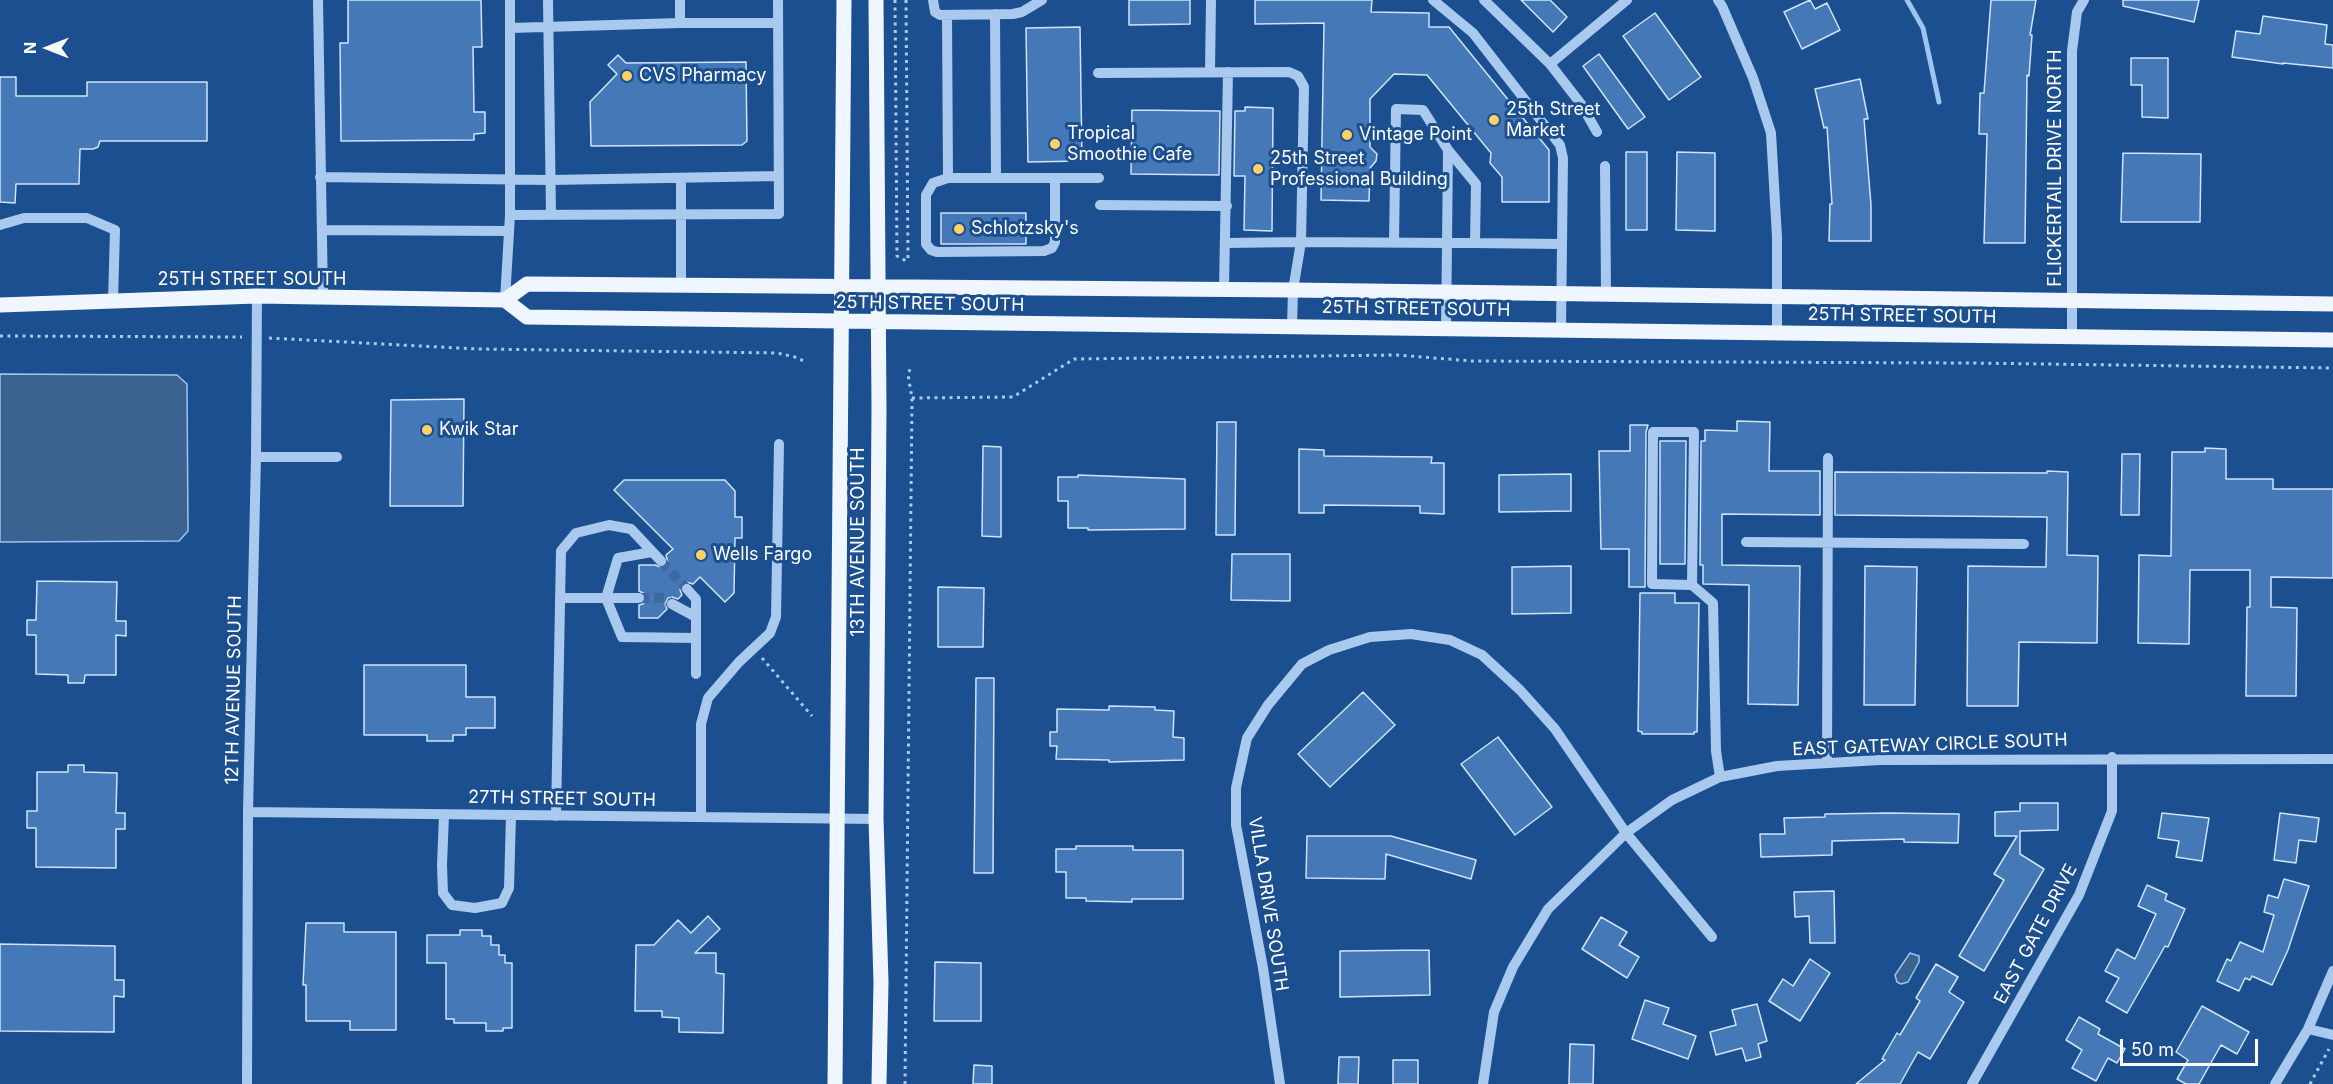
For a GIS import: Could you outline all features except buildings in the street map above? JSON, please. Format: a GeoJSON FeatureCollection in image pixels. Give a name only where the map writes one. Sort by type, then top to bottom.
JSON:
{"type":"FeatureCollection","features":[{"type":"Feature","properties":{"kind":"main road","name":"13TH AVENUE SOUTH"},"geometry":{"type":"LineString","coordinates":[[835,1084],[844,0]]}},
{"type":"Feature","properties":{"kind":"main road","name":"13TH AVENUE SOUTH"},"geometry":{"type":"LineString","coordinates":[[876,0],[878,288],[876,819],[881,982],[879,1084]]}},
{"type":"Feature","properties":{"kind":"main road","name":"25TH STREET SOUTH"},"geometry":{"type":"LineString","coordinates":[[505,300],[527,284],[1293,290],[2333,304]]}},
{"type":"Feature","properties":{"kind":"main road","name":"25TH STREET SOUTH"},"geometry":{"type":"LineString","coordinates":[[0,305],[257,296],[505,300],[527,317],[2333,340]]}},
{"type":"Feature","properties":{"kind":"street"},"geometry":{"type":"LineString","coordinates":[[318,0],[323,297]]}},
{"type":"Feature","properties":{"kind":"street"},"geometry":{"type":"LineString","coordinates":[[505,300],[510,215],[510,0]]}},
{"type":"Feature","properties":{"kind":"street"},"geometry":{"type":"LineString","coordinates":[[548,0],[551,215]]}},
{"type":"Feature","properties":{"kind":"street"},"geometry":{"type":"LineString","coordinates":[[680,0],[680,23]]}},
{"type":"Feature","properties":{"kind":"street"},"geometry":{"type":"LineString","coordinates":[[510,215],[779,214],[778,0]]}},
{"type":"Feature","properties":{"kind":"street"},"geometry":{"type":"LineString","coordinates":[[933,0],[935,12],[940,15],[1022,12],[1042,0]]}},
{"type":"Feature","properties":{"kind":"street"},"geometry":{"type":"LineString","coordinates":[[1210,72],[1211,0]]}},
{"type":"Feature","properties":{"kind":"street"},"geometry":{"type":"LineString","coordinates":[[1433,0],[1473,33],[1560,145],[1563,159],[1561,331]]}},
{"type":"Feature","properties":{"kind":"street"},"geometry":{"type":"LineString","coordinates":[[1484,0],[1550,64],[1581,104],[1597,132]]}},
{"type":"Feature","properties":{"kind":"street"},"geometry":{"type":"LineString","coordinates":[[1550,64],[1628,0]]}},
{"type":"Feature","properties":{"kind":"street"},"geometry":{"type":"LineString","coordinates":[[1718,0],[1753,78],[1771,134],[1778,237],[1777,334]]}},
{"type":"Feature","properties":{"kind":"street","name":"FLICKERTAIL DRIVE NORTH"},"geometry":{"type":"LineString","coordinates":[[2072,337],[2072,51],[2077,12],[2084,0]]}},
{"type":"Feature","properties":{"kind":"street"},"geometry":{"type":"LineString","coordinates":[[995,14],[996,178]]}},
{"type":"Feature","properties":{"kind":"street"},"geometry":{"type":"LineString","coordinates":[[946,15],[948,178]]}},
{"type":"Feature","properties":{"kind":"street"},"geometry":{"type":"LineString","coordinates":[[510,28],[680,23],[778,23]]}},
{"type":"Feature","properties":{"kind":"street"},"geometry":{"type":"LineString","coordinates":[[1224,290],[1228,72]]}},
{"type":"Feature","properties":{"kind":"street"},"geometry":{"type":"LineString","coordinates":[[1098,73],[1289,72],[1298,76],[1304,87],[1301,242],[1293,290],[1292,327]]}},
{"type":"Feature","properties":{"kind":"street"},"geometry":{"type":"LineString","coordinates":[[1394,242],[1396,109],[1423,110],[1448,150],[1476,184],[1475,243]]}},
{"type":"Feature","properties":{"kind":"street"},"geometry":{"type":"LineString","coordinates":[[1446,330],[1448,150]]}},
{"type":"Feature","properties":{"kind":"street"},"geometry":{"type":"LineString","coordinates":[[1605,166],[1605,294]]}},
{"type":"Feature","properties":{"kind":"street"},"geometry":{"type":"LineString","coordinates":[[320,177],[550,180],[779,176]]}},
{"type":"Feature","properties":{"kind":"street"},"geometry":{"type":"LineString","coordinates":[[681,178],[681,285]]}},
{"type":"Feature","properties":{"kind":"street"},"geometry":{"type":"LineString","coordinates":[[1055,178],[1055,242],[1052,248],[1044,251],[937,252],[926,244],[926,195],[933,183],[948,178],[996,178],[1055,178],[1099,178]]}},
{"type":"Feature","properties":{"kind":"street"},"geometry":{"type":"LineString","coordinates":[[1100,204],[1227,206]]}},
{"type":"Feature","properties":{"kind":"street"},"geometry":{"type":"LineString","coordinates":[[0,225],[24,218],[87,218],[115,230],[113,301]]}},
{"type":"Feature","properties":{"kind":"street"},"geometry":{"type":"LineString","coordinates":[[322,230],[508,231]]}},
{"type":"Feature","properties":{"kind":"street"},"geometry":{"type":"LineString","coordinates":[[1226,243],[1561,244]]}},
{"type":"Feature","properties":{"kind":"street","name":"12TH AVENUE SOUTH"},"geometry":{"type":"LineString","coordinates":[[247,1084],[248,812],[256,457],[257,296]]}},
{"type":"Feature","properties":{"kind":"street"},"geometry":{"type":"LineString","coordinates":[[1692,585],[1694,432],[1653,432],[1652,584],[1692,585],[1713,603],[1716,751],[1720,777]]}},
{"type":"Feature","properties":{"kind":"street"},"geometry":{"type":"LineString","coordinates":[[701,817],[701,724],[708,698],[739,662],[770,633],[776,617],[779,444]]}},
{"type":"Feature","properties":{"kind":"street"},"geometry":{"type":"LineString","coordinates":[[256,457],[337,457]]}},
{"type":"Feature","properties":{"kind":"street"},"geometry":{"type":"LineString","coordinates":[[1827,763],[1828,458]]}},
{"type":"Feature","properties":{"kind":"street"},"geometry":{"type":"LineString","coordinates":[[556,816],[561,551],[576,533],[609,525],[631,529],[661,561]]}},
{"type":"Feature","properties":{"kind":"street"},"geometry":{"type":"LineString","coordinates":[[1746,542],[2024,544]]}},
{"type":"Feature","properties":{"kind":"street"},"geometry":{"type":"LineString","coordinates":[[652,552],[618,558],[606,598],[622,637],[696,638]]}},
{"type":"Feature","properties":{"kind":"street"},"geometry":{"type":"LineString","coordinates":[[687,589],[696,599],[696,674]]}},
{"type":"Feature","properties":{"kind":"street"},"geometry":{"type":"LineString","coordinates":[[560,598],[639,598]]}},
{"type":"Feature","properties":{"kind":"street"},"geometry":{"type":"LineString","coordinates":[[672,604],[696,617]]}},
{"type":"Feature","properties":{"kind":"street","name":"VILLA DRIVE SOUTH"},"geometry":{"type":"LineString","coordinates":[[1280,1084],[1263,968],[1236,825],[1236,788],[1247,738],[1268,705],[1302,664],[1329,650],[1370,637],[1411,634],[1449,640],[1482,655],[1520,690],[1555,729],[1626,833],[1713,937]]}},
{"type":"Feature","properties":{"kind":"street","name":"EAST GATEWAY CIRCLE SOUTH"},"geometry":{"type":"LineString","coordinates":[[1483,1084],[1494,1012],[1513,968],[1548,909],[1626,833],[1672,800],[1720,777],[1777,766],[1880,760],[2112,757],[2333,759]]}},
{"type":"Feature","properties":{"kind":"street","name":"EAST GATE DRIVE"},"geometry":{"type":"LineString","coordinates":[[1972,1084],[2079,895],[2112,811],[2112,757]]}},
{"type":"Feature","properties":{"kind":"street","name":"27TH STREET SOUTH"},"geometry":{"type":"LineString","coordinates":[[248,812],[876,819]]}},
{"type":"Feature","properties":{"kind":"street"},"geometry":{"type":"LineString","coordinates":[[444,815],[443,893],[452,905],[475,908],[502,903],[509,888],[511,815]]}},
{"type":"Feature","properties":{"kind":"street"},"geometry":{"type":"LineString","coordinates":[[2275,1084],[2308,1029],[2333,970]]}},
{"type":"Feature","properties":{"kind":"street"},"geometry":{"type":"LineString","coordinates":[[2308,1029],[2331,1040]]}},
{"type":"Feature","properties":{"kind":"path"},"geometry":{"type":"LineString","coordinates":[[895,0],[897,256],[908,262],[906,0]]}},
{"type":"Feature","properties":{"kind":"path"},"geometry":{"type":"LineString","coordinates":[[0,336],[257,337],[477,349],[777,353],[806,362]]}},
{"type":"Feature","properties":{"kind":"path"},"geometry":{"type":"LineString","coordinates":[[912,398],[1013,397],[1074,359],[1397,356],[1472,361],[1971,363],[2333,368]]}},
{"type":"Feature","properties":{"kind":"path"},"geometry":{"type":"LineString","coordinates":[[905,1084],[912,398],[908,375],[911,366]]}},
{"type":"Feature","properties":{"kind":"path"},"geometry":{"type":"LineString","coordinates":[[754,648],[812,716]]}},
{"type":"Feature","properties":{"kind":"path"},"geometry":{"type":"LineString","coordinates":[[2310,1084],[2331,1040]]}},
{"type":"Feature","properties":{"kind":"water"},"geometry":{"type":"Polygon","coordinates":[[[0,374],[177,375],[187,384],[188,531],[179,541],[0,542],[0,374]]]}},
{"type":"Feature","properties":{"kind":"water"},"geometry":{"type":"Polygon","coordinates":[[[1910,953],[1919,956],[1919,962],[1908,982],[1901,984],[1897,982],[1895,975],[1910,953]]]}},
{"type":"Feature","properties":{"kind":"waterway"},"geometry":{"type":"LineString","coordinates":[[1907,0],[1923,28],[1939,102]]}},
{"type":"Feature","properties":{"kind":"tunnel"},"geometry":{"type":"LineString","coordinates":[[661,561],[687,589]]}},
{"type":"Feature","properties":{"kind":"tunnel"},"geometry":{"type":"LineString","coordinates":[[639,598],[664,598],[672,604]]}},
{"type":"Feature","properties":{"kind":"place","name":"CVS Pharmacy"},"geometry":{"type":"Point","coordinates":[627,76]}},
{"type":"Feature","properties":{"kind":"place","name":"25th Street Market"},"geometry":{"type":"Point","coordinates":[1494,120]}},
{"type":"Feature","properties":{"kind":"place","name":"Vintage Point"},"geometry":{"type":"Point","coordinates":[1347,135]}},
{"type":"Feature","properties":{"kind":"place","name":"Tropical Smoothie Cafe"},"geometry":{"type":"Point","coordinates":[1055,144]}},
{"type":"Feature","properties":{"kind":"place","name":"25th Street Professional Building"},"geometry":{"type":"Point","coordinates":[1258,169]}},
{"type":"Feature","properties":{"kind":"place","name":"Schlotzsky's"},"geometry":{"type":"Point","coordinates":[959,229]}},
{"type":"Feature","properties":{"kind":"place","name":"Kwik Star"},"geometry":{"type":"Point","coordinates":[427,430]}},
{"type":"Feature","properties":{"kind":"place","name":"Wells Fargo"},"geometry":{"type":"Point","coordinates":[701,555]}}]}
